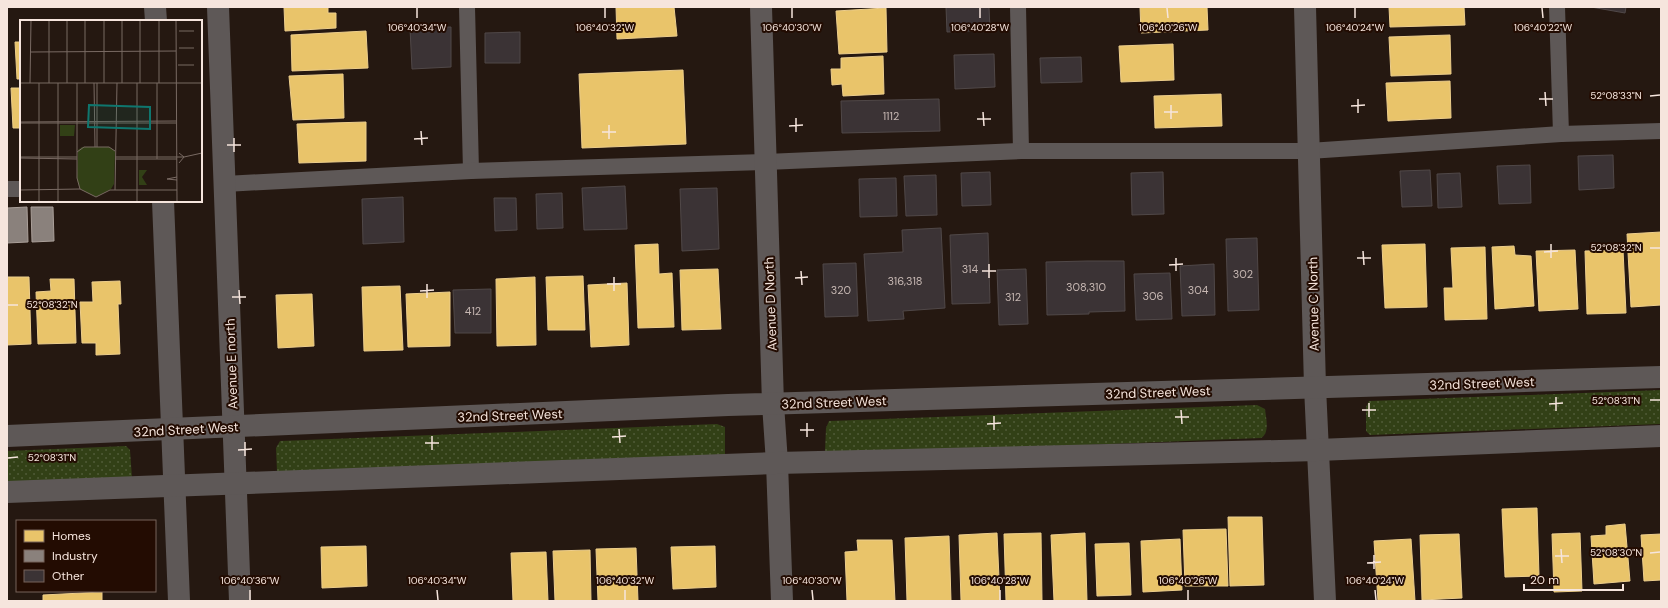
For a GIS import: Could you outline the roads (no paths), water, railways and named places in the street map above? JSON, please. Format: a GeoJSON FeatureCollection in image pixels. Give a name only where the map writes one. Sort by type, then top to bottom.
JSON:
{"type":"FeatureCollection","features":[{"type":"Feature","properties":{"kind":"street"},"geometry":{"type":"LineString","coordinates":[[155,7],[156,20]]}},
{"type":"Feature","properties":{"kind":"street","name":"Avenue E north"},"geometry":{"type":"LineString","coordinates":[[218,7],[240,601]]}},
{"type":"Feature","properties":{"kind":"street","name":"Avenue D North"},"geometry":{"type":"LineString","coordinates":[[761,7],[773,404],[777,463],[782,601]]}},
{"type":"Feature","properties":{"kind":"street","name":"Avenue C North"},"geometry":{"type":"LineString","coordinates":[[1305,7],[1315,387],[1324,601]]}},
{"type":"Feature","properties":{"kind":"street"},"geometry":{"type":"LineString","coordinates":[[163,202],[179,601]]}},
{"type":"Feature","properties":{"kind":"street","name":"32nd Street West"},"geometry":{"type":"LineString","coordinates":[[7,436],[773,404],[1661,377]]}},
{"type":"Feature","properties":{"kind":"street"},"geometry":{"type":"LineString","coordinates":[[7,492],[175,487],[235,483],[777,463],[1318,450],[1661,436]]}},
{"type":"Feature","properties":{"kind":"lane"},"geometry":{"type":"LineString","coordinates":[[467,7],[471,171]]}},
{"type":"Feature","properties":{"kind":"lane"},"geometry":{"type":"LineString","coordinates":[[1018,7],[1021,151]]}},
{"type":"Feature","properties":{"kind":"lane"},"geometry":{"type":"LineString","coordinates":[[1557,7],[1561,134]]}},
{"type":"Feature","properties":{"kind":"lane"},"geometry":{"type":"LineString","coordinates":[[225,184],[471,171],[766,162],[1021,151],[1309,151],[1561,134],[1661,131]]}},
{"type":"Feature","properties":{"kind":"lane"},"geometry":{"type":"LineString","coordinates":[[7,189],[20,189]]}}]}
